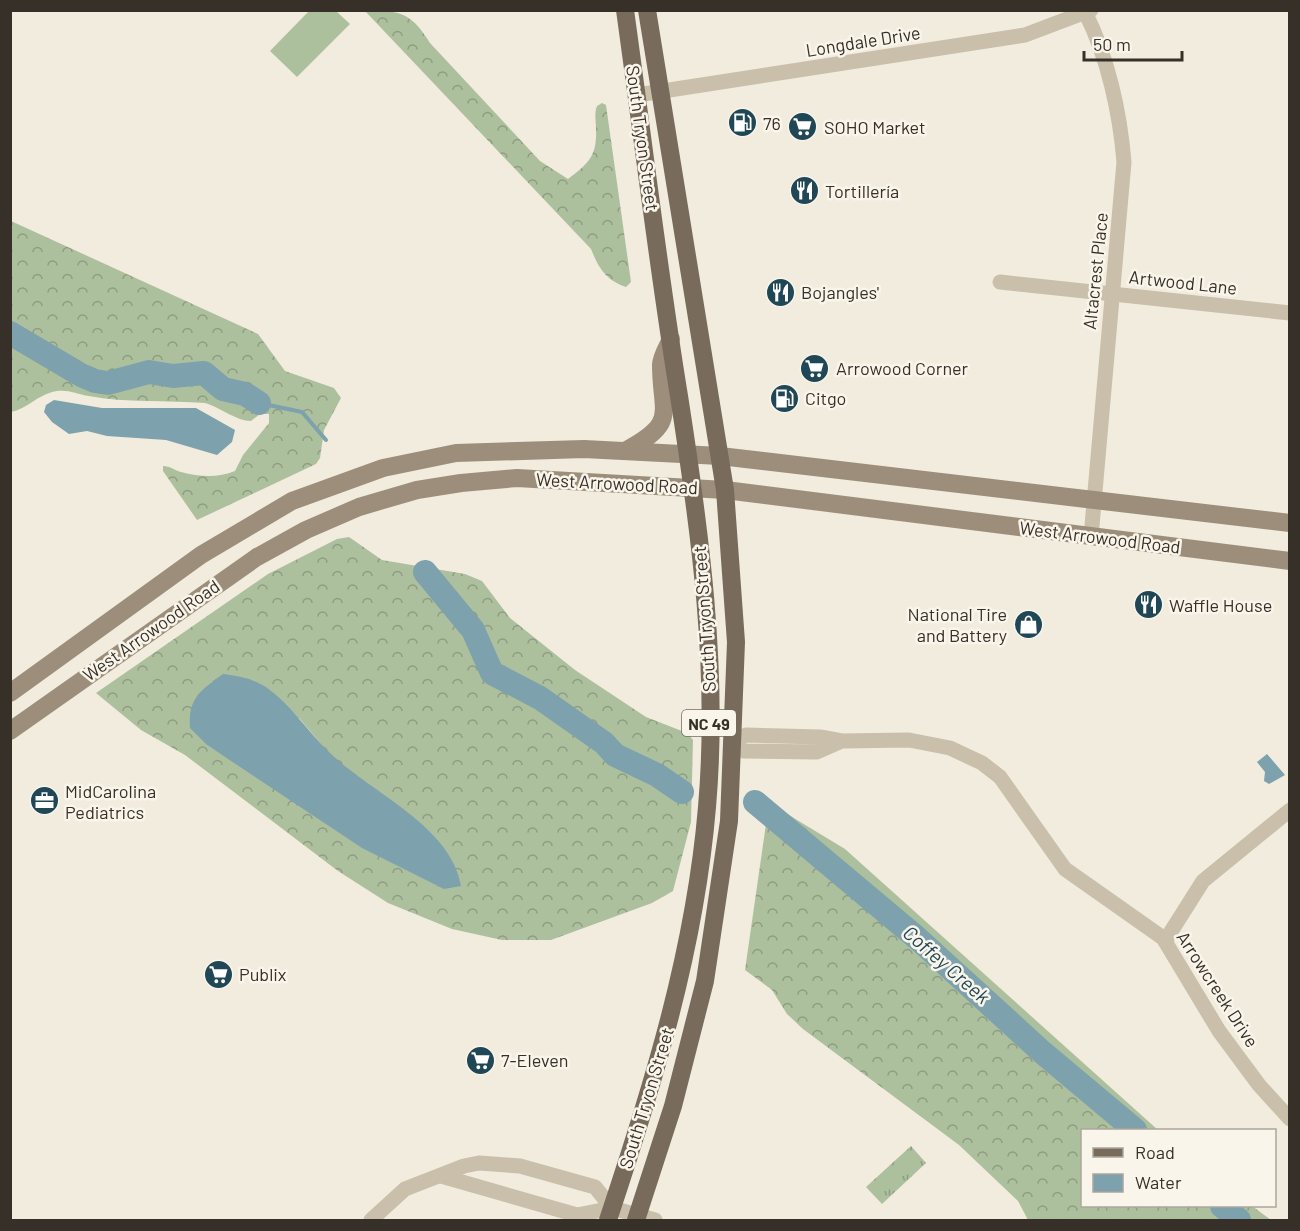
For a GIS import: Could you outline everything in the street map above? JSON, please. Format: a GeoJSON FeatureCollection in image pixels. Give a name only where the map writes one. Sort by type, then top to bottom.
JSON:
{"type":"FeatureCollection","features":[{"type":"Feature","properties":{"kind":"main road","name":"South Tryon Street"},"geometry":{"type":"LineString","coordinates":[[610,1214],[669,1023],[695,912],[707,805],[709,709],[706,615],[693,488],[625,10]]}},
{"type":"Feature","properties":{"kind":"main road","name":"South Tryon Street"},"geometry":{"type":"LineString","coordinates":[[644,1218],[705,981],[729,821],[736,633],[725,490],[647,10]]}},
{"type":"Feature","properties":{"kind":"main road"},"geometry":{"type":"LineString","coordinates":[[625,451],[644,441],[662,421],[666,405],[661,363],[671,339]]}},
{"type":"Feature","properties":{"kind":"main road","name":"West Arrowood Road"},"geometry":{"type":"LineString","coordinates":[[10,693],[201,555],[240,530],[302,497],[383,468],[456,453],[584,449],[720,456],[1290,523]]}},
{"type":"Feature","properties":{"kind":"main road","name":"West Arrowood Road"},"geometry":{"type":"LineString","coordinates":[[10,731],[257,557],[306,530],[359,507],[417,490],[517,478],[725,490],[1290,561]]}},
{"type":"Feature","properties":{"kind":"street","name":"Longdale Drive"},"geometry":{"type":"LineString","coordinates":[[637,95],[1025,35],[1088,12]]}},
{"type":"Feature","properties":{"kind":"street","name":"Altacrest Place"},"geometry":{"type":"LineString","coordinates":[[1088,12],[1122,133],[1122,199],[1091,537]]}},
{"type":"Feature","properties":{"kind":"street","name":"Artwood Lane"},"geometry":{"type":"LineString","coordinates":[[1000,282],[1290,313]]}},
{"type":"Feature","properties":{"kind":"street","name":"Arrowcreek Drive"},"geometry":{"type":"LineString","coordinates":[[731,742],[744,751],[817,752],[842,741],[884,739],[927,742],[950,748],[982,763],[1000,777],[1065,869],[1077,880],[1152,928],[1165,941],[1219,1031],[1259,1085],[1290,1119]]}},
{"type":"Feature","properties":{"kind":"street"},"geometry":{"type":"LineString","coordinates":[[1165,941],[1203,880],[1290,810]]}},
{"type":"Feature","properties":{"kind":"street"},"geometry":{"type":"LineString","coordinates":[[372,1221],[405,1190],[464,1166],[479,1163],[520,1166],[595,1187],[610,1214]]}},
{"type":"Feature","properties":{"kind":"street"},"geometry":{"type":"LineString","coordinates":[[441,1176],[480,1185],[576,1215],[610,1214],[644,1218]]}},
{"type":"Feature","properties":{"kind":"green space"},"geometry":{"type":"Polygon","coordinates":[[[309,11],[336,11],[350,24],[297,77],[270,51],[309,11]]]}},
{"type":"Feature","properties":{"kind":"green space"},"geometry":{"type":"Polygon","coordinates":[[[365,11],[387,11],[410,19],[540,161],[568,179],[590,158],[596,138],[596,109],[602,103],[606,105],[631,282],[626,287],[613,281],[604,273],[591,249],[365,11]]]}},
{"type":"Feature","properties":{"kind":"green space"},"geometry":{"type":"Polygon","coordinates":[[[11,221],[258,334],[285,371],[334,388],[341,398],[324,430],[320,458],[316,464],[197,520],[163,471],[163,466],[202,476],[222,475],[235,471],[243,455],[269,423],[269,414],[260,414],[251,421],[234,417],[205,403],[117,400],[62,391],[47,394],[11,412],[11,221]]]}},
{"type":"Feature","properties":{"kind":"green space"},"geometry":{"type":"Polygon","coordinates":[[[349,537],[382,560],[465,574],[482,581],[510,618],[575,670],[646,717],[687,733],[693,740],[691,822],[673,891],[652,903],[551,940],[502,940],[452,929],[388,903],[338,871],[185,755],[141,730],[96,693],[268,574],[337,539],[349,537]],[[299,718],[207,745],[229,759],[327,751],[299,718]]]}},
{"type":"Feature","properties":{"kind":"green space"},"geometry":{"type":"Polygon","coordinates":[[[769,803],[845,849],[1157,1129],[1081,1129],[1081,1207],[1253,1207],[1271,1220],[1028,1220],[1018,1201],[959,1145],[803,1029],[787,1014],[772,990],[745,970],[769,803]]]}},
{"type":"Feature","properties":{"kind":"green space"},"geometry":{"type":"Polygon","coordinates":[[[911,1146],[926,1163],[882,1204],[866,1187],[911,1146]]]}},
{"type":"Feature","properties":{"kind":"water"},"geometry":{"type":"Polygon","coordinates":[[[54,400],[102,408],[196,408],[235,430],[232,442],[217,455],[166,440],[107,436],[87,431],[69,434],[52,422],[44,412],[46,405],[54,400]]]}},
{"type":"Feature","properties":{"kind":"water"},"geometry":{"type":"Polygon","coordinates":[[[223,674],[255,681],[266,687],[283,701],[326,749],[343,764],[424,826],[441,844],[454,864],[461,886],[444,889],[362,848],[207,745],[190,728],[191,709],[197,696],[223,674]]]}},
{"type":"Feature","properties":{"kind":"water"},"geometry":{"type":"Polygon","coordinates":[[[1267,754],[1285,775],[1269,784],[1264,781],[1265,772],[1257,762],[1267,754]]]}},
{"type":"Feature","properties":{"kind":"waterway","name":"Coffey Creek"},"geometry":{"type":"LineString","coordinates":[[10,333],[95,381],[108,383],[149,372],[173,376],[204,373],[223,389],[245,394],[259,403]]}},
{"type":"Feature","properties":{"kind":"waterway","name":"Coffey Creek"},"geometry":{"type":"LineString","coordinates":[[259,403],[302,412],[326,440]]}},
{"type":"Feature","properties":{"kind":"waterway","name":"Coffey Creek"},"geometry":{"type":"LineString","coordinates":[[425,572],[473,630],[492,673],[540,698],[604,743],[615,755],[657,775],[682,792]]}},
{"type":"Feature","properties":{"kind":"waterway","name":"Coffey Creek"},"geometry":{"type":"LineString","coordinates":[[755,802],[917,938],[1042,1052],[1134,1129]]}},
{"type":"Feature","properties":{"kind":"waterway","name":"Coffey Creek"},"geometry":{"type":"LineString","coordinates":[[1223,1207],[1239,1220]]}},
{"type":"Feature","properties":{"kind":"place","name":"76"},"geometry":{"type":"Point","coordinates":[742,123]}},
{"type":"Feature","properties":{"kind":"place","name":"SOHO Market"},"geometry":{"type":"Point","coordinates":[803,127]}},
{"type":"Feature","properties":{"kind":"place","name":"Tortillería"},"geometry":{"type":"Point","coordinates":[804,191]}},
{"type":"Feature","properties":{"kind":"place","name":"Bojangles'"},"geometry":{"type":"Point","coordinates":[780,292]}},
{"type":"Feature","properties":{"kind":"place","name":"Arrowood Corner"},"geometry":{"type":"Point","coordinates":[815,368]}},
{"type":"Feature","properties":{"kind":"place","name":"Citgo"},"geometry":{"type":"Point","coordinates":[784,398]}},
{"type":"Feature","properties":{"kind":"place","name":"Waffle House"},"geometry":{"type":"Point","coordinates":[1148,605]}},
{"type":"Feature","properties":{"kind":"place","name":"National Tire and Battery"},"geometry":{"type":"Point","coordinates":[1028,624]}},
{"type":"Feature","properties":{"kind":"place","name":"MidCarolina Pediatrics"},"geometry":{"type":"Point","coordinates":[44,801]}},
{"type":"Feature","properties":{"kind":"place","name":"Publix"},"geometry":{"type":"Point","coordinates":[218,974]}},
{"type":"Feature","properties":{"kind":"place","name":"7-Eleven"},"geometry":{"type":"Point","coordinates":[480,1060]}}]}
